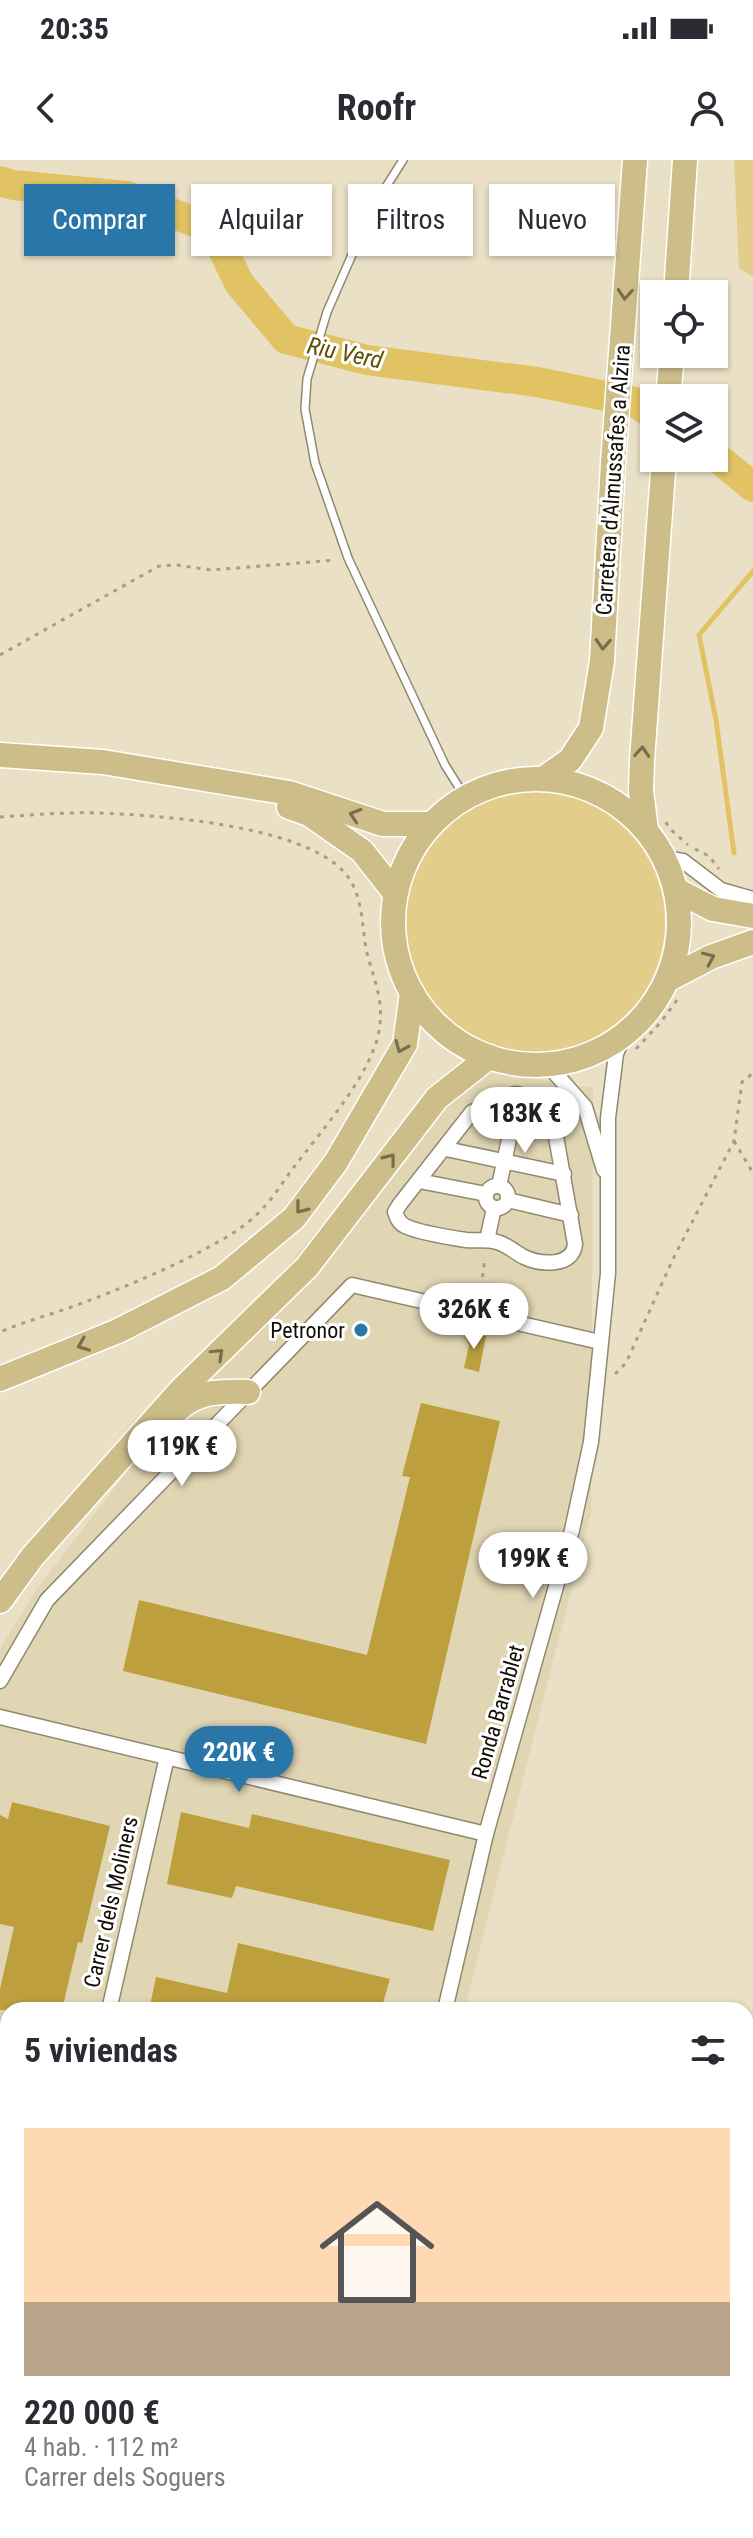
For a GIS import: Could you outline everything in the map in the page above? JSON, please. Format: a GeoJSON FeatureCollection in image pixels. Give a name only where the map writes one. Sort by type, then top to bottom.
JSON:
{"type":"FeatureCollection","features":[{"type":"Feature","properties":{"kind":"main road","name":"Carretera d'Almussafes a Alzira"},"geometry":{"type":"LineString","coordinates":[[543,779],[570,760],[591,728],[602,661],[635,160]]}},
{"type":"Feature","properties":{"kind":"main road"},"geometry":{"type":"LineString","coordinates":[[677,280],[685,160]]}},
{"type":"Feature","properties":{"kind":"main road"},"geometry":{"type":"LineString","coordinates":[[646,830],[641,791],[642,760],[663,472]]}},
{"type":"Feature","properties":{"kind":"main road"},"geometry":{"type":"LineString","coordinates":[[0,755],[103,762],[289,793],[383,824],[431,824]]}},
{"type":"Feature","properties":{"kind":"main road"},"geometry":{"type":"LineString","coordinates":[[543,779],[572,783],[600,794],[625,809],[646,830],[664,858],[676,890],[679,935],[675,958],[656,1000],[624,1034],[600,1049],[574,1059],[547,1064],[508,1062],[489,1057],[458,1042],[432,1020],[412,993],[398,961],[393,927],[395,893],[409,856],[431,824],[465,797],[489,786],[516,780],[543,779]]}},
{"type":"Feature","properties":{"kind":"main road"},"geometry":{"type":"LineString","coordinates":[[215,780],[309,814],[362,851],[395,893]]}},
{"type":"Feature","properties":{"kind":"main road"},"geometry":{"type":"LineString","coordinates":[[676,890],[713,909],[753,916]]}},
{"type":"Feature","properties":{"kind":"main road"},"geometry":{"type":"LineString","coordinates":[[667,980],[711,957],[753,942]]}},
{"type":"Feature","properties":{"kind":"main road"},"geometry":{"type":"LineString","coordinates":[[0,1379],[118,1331],[222,1278],[294,1218],[336,1162],[405,1044],[412,993]]}},
{"type":"Feature","properties":{"kind":"main road"},"geometry":{"type":"LineString","coordinates":[[0,1601],[33,1556],[181,1390],[307,1267],[437,1098],[489,1057]]}},
{"type":"Feature","properties":{"kind":"main road"},"geometry":{"type":"LineString","coordinates":[[33,1556],[185,1402],[215,1391],[248,1392]]}},
{"type":"Feature","properties":{"kind":"street"},"geometry":{"type":"LineString","coordinates":[[664,858],[683,861],[721,890],[753,899]]}},
{"type":"Feature","properties":{"kind":"street","name":"Ronda Barrablet"},"geometry":{"type":"LineString","coordinates":[[447,2002],[486,1834],[572,1530],[591,1442],[608,1273],[608,1118],[616,1054],[624,1034]]}},
{"type":"Feature","properties":{"kind":"street"},"geometry":{"type":"LineString","coordinates":[[547,1064],[585,1107],[609,1186]]}},
{"type":"Feature","properties":{"kind":"street"},"geometry":{"type":"LineString","coordinates":[[505,1103],[472,1112],[395,1212],[397,1220],[405,1226],[462,1239],[487,1240],[539,1261],[568,1259],[574,1252],[575,1244],[555,1131],[519,1094],[510,1096],[505,1103],[506,1110],[514,1116],[521,1116],[528,1105]]}},
{"type":"Feature","properties":{"kind":"street"},"geometry":{"type":"LineString","coordinates":[[499,1186],[514,1116]]}},
{"type":"Feature","properties":{"kind":"street"},"geometry":{"type":"LineString","coordinates":[[446,1149],[564,1174]]}},
{"type":"Feature","properties":{"kind":"street"},"geometry":{"type":"LineString","coordinates":[[419,1181],[490,1201],[500,1208],[508,1200]]}},
{"type":"Feature","properties":{"kind":"street"},"geometry":{"type":"LineString","coordinates":[[499,1186],[507,1193],[508,1200]]}},
{"type":"Feature","properties":{"kind":"street"},"geometry":{"type":"LineString","coordinates":[[487,1240],[490,1188],[499,1186]]}},
{"type":"Feature","properties":{"kind":"street"},"geometry":{"type":"LineString","coordinates":[[508,1200],[571,1215]]}},
{"type":"Feature","properties":{"kind":"street"},"geometry":{"type":"LineString","coordinates":[[0,1681],[47,1600],[352,1285],[600,1342]]}},
{"type":"Feature","properties":{"kind":"street"},"geometry":{"type":"LineString","coordinates":[[0,1717],[486,1834]]}},
{"type":"Feature","properties":{"kind":"street","name":"Carrer dels Moliners"},"geometry":{"type":"LineString","coordinates":[[111,2002],[167,1757]]}},
{"type":"Feature","properties":{"kind":"lane"},"geometry":{"type":"LineString","coordinates":[[403,160],[372,209],[327,312],[307,379],[305,409],[315,463],[348,558],[445,765],[465,797]]}},
{"type":"Feature","properties":{"kind":"path"},"geometry":{"type":"LineString","coordinates":[[0,655],[159,566],[211,570],[348,558]]}},
{"type":"Feature","properties":{"kind":"path"},"geometry":{"type":"LineString","coordinates":[[0,817],[98,813],[234,826],[273,836],[329,859],[352,884],[364,922],[367,951],[378,986],[381,1009],[376,1042],[363,1070],[261,1211],[221,1241],[178,1263],[95,1298],[0,1332]]}},
{"type":"Feature","properties":{"kind":"path"},"geometry":{"type":"LineString","coordinates":[[596,1392],[626,1363],[673,1259],[734,1141],[742,1082],[753,1073]]}},
{"type":"Feature","properties":{"kind":"path"},"geometry":{"type":"LineString","coordinates":[[734,1141],[753,1173]]}},
{"type":"Feature","properties":{"kind":"path"},"geometry":{"type":"LineString","coordinates":[[476,1313],[487,1240]]}},
{"type":"Feature","properties":{"kind":"shaded area"},"geometry":{"type":"Polygon","coordinates":[[[734,160],[753,160],[753,277],[739,268],[734,160]]]}},
{"type":"Feature","properties":{"kind":"shaded area"},"geometry":{"type":"Polygon","coordinates":[[[535,792],[585,802],[627,830],[655,872],[665,922],[655,972],[627,1014],[585,1042],[535,1052],[485,1042],[443,1014],[415,972],[405,922],[415,872],[443,830],[485,802],[535,792]]]}},
{"type":"Feature","properties":{"kind":"shaded area"},"geometry":{"type":"Polygon","coordinates":[[[456,1066],[593,1088],[591,1513],[466,2002],[0,2002],[0,1649],[34,1593],[257,1302],[456,1066]]]}},
{"type":"Feature","properties":{"kind":"building"},"geometry":{"type":"Polygon","coordinates":[[[462,1331],[486,1336],[479,1372],[464,1368],[469,1345],[462,1331]]]}},
{"type":"Feature","properties":{"kind":"building"},"geometry":{"type":"Polygon","coordinates":[[[421,1403],[500,1421],[426,1744],[123,1671],[139,1600],[367,1655],[410,1477],[402,1476],[421,1403]]]}},
{"type":"Feature","properties":{"kind":"building"},"geometry":{"type":"Polygon","coordinates":[[[12,1802],[110,1826],[82,1943],[78,1942],[64,2002],[0,2002],[14,1927],[0,1924],[0,1815],[8,1819],[12,1802]]]}},
{"type":"Feature","properties":{"kind":"building"},"geometry":{"type":"Polygon","coordinates":[[[181,1812],[249,1828],[252,1814],[450,1860],[433,1931],[236,1886],[232,1898],[167,1884],[181,1812]]]}},
{"type":"Feature","properties":{"kind":"building"},"geometry":{"type":"Polygon","coordinates":[[[238,1943],[390,1979],[383,2002],[151,2002],[156,1977],[227,1993],[238,1943]]]}},
{"type":"Feature","properties":{"kind":"waterway","name":"Riu Verd"},"geometry":{"type":"LineString","coordinates":[[0,181],[13,185],[127,196],[213,229],[239,283],[286,339],[367,360],[537,382],[640,405]]}},
{"type":"Feature","properties":{"kind":"waterway","name":"Riu Verd"},"geometry":{"type":"LineString","coordinates":[[728,466],[753,487]]}},
{"type":"Feature","properties":{"kind":"waterway"},"geometry":{"type":"LineString","coordinates":[[734,853],[716,720],[699,635],[753,571]]}},
{"type":"Feature","properties":{"kind":"place","name":"Petronor"},"geometry":{"type":"Point","coordinates":[361,1330]}}]}
